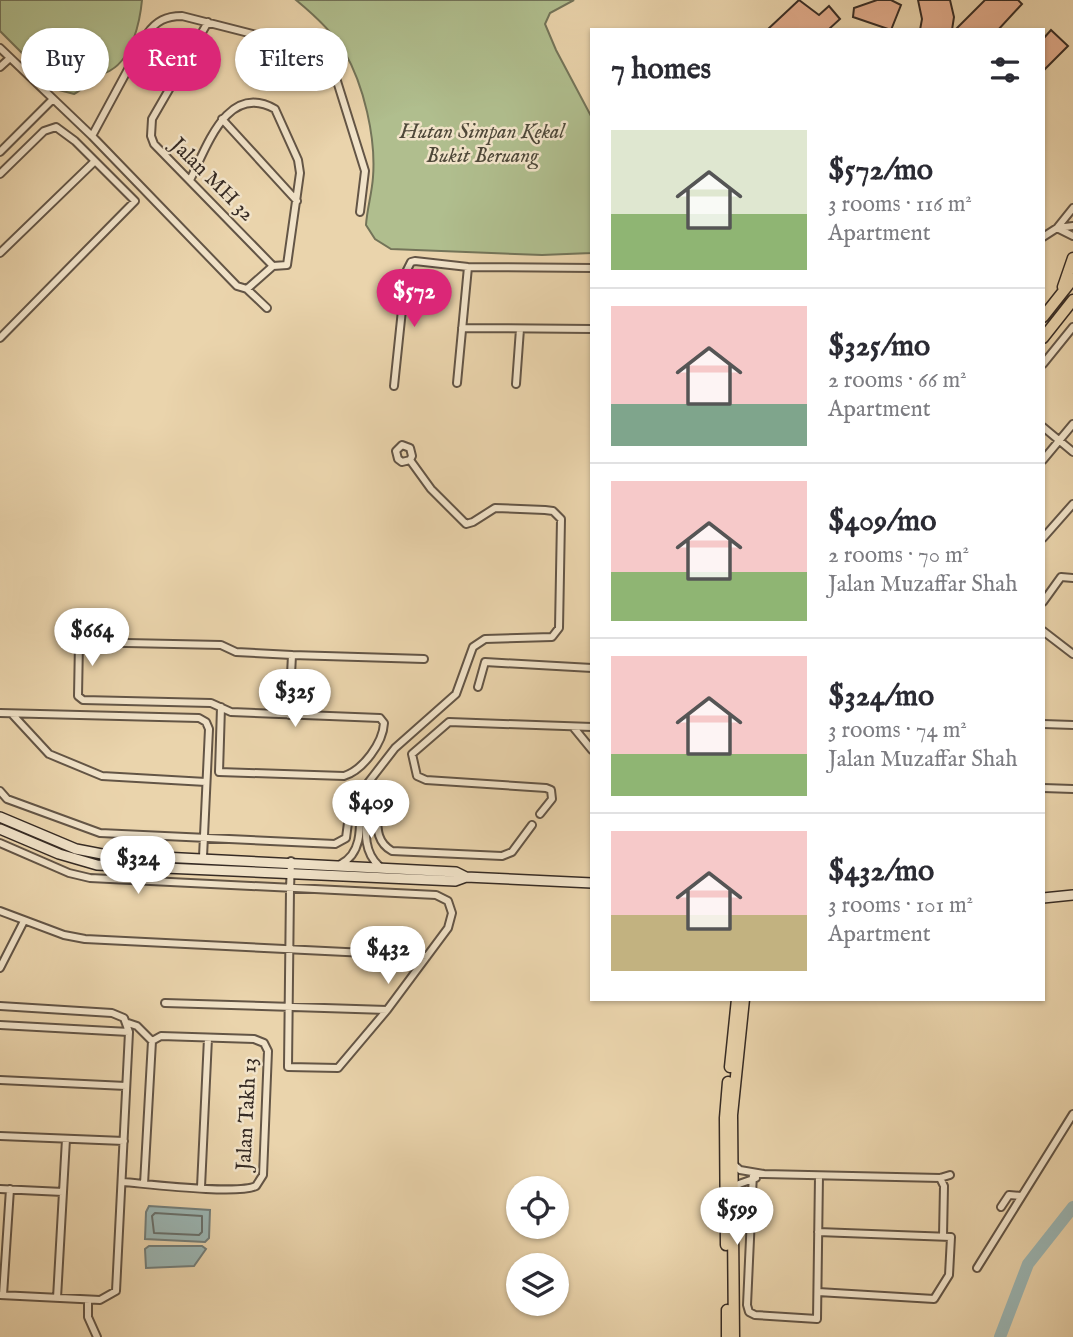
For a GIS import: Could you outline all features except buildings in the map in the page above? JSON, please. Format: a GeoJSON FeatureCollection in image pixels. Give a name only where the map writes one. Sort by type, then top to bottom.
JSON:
{"type":"FeatureCollection","features":[{"type":"Feature","properties":{"kind":"main road"},"geometry":{"type":"LineString","coordinates":[[1061,294],[1073,258]]}},
{"type":"Feature","properties":{"kind":"main road"},"geometry":{"type":"LineString","coordinates":[[1045,314],[1073,279]]}},
{"type":"Feature","properties":{"kind":"main road"},"geometry":{"type":"LineString","coordinates":[[1045,335],[1073,300]]}},
{"type":"Feature","properties":{"kind":"main road"},"geometry":{"type":"LineString","coordinates":[[0,817],[76,849],[102,854],[379,866],[456,872],[466,877]]}},
{"type":"Feature","properties":{"kind":"main road"},"geometry":{"type":"LineString","coordinates":[[0,829],[59,854],[97,865],[455,881],[466,877],[590,883]]}},
{"type":"Feature","properties":{"kind":"main road"},"geometry":{"type":"LineString","coordinates":[[1045,898],[1073,895]]}},
{"type":"Feature","properties":{"kind":"main road"},"geometry":{"type":"LineString","coordinates":[[727,1337],[724,1118],[737,1001]]}},
{"type":"Feature","properties":{"kind":"main road"},"geometry":{"type":"LineString","coordinates":[[734,1337],[732,1163],[735,1078],[744,1001]]}},
{"type":"Feature","properties":{"kind":"street"},"geometry":{"type":"LineString","coordinates":[[92,136],[152,26],[173,16],[208,22],[304,47],[321,58],[336,78],[365,171],[360,212]]}},
{"type":"Feature","properties":{"kind":"street","name":"Jalan MH 32"},"geometry":{"type":"LineString","coordinates":[[208,22],[152,119],[150,127],[154,145],[273,266]]}},
{"type":"Feature","properties":{"kind":"street"},"geometry":{"type":"LineString","coordinates":[[0,48],[92,136],[237,286],[247,289],[267,307]]}},
{"type":"Feature","properties":{"kind":"street"},"geometry":{"type":"LineString","coordinates":[[0,67],[10,58]]}},
{"type":"Feature","properties":{"kind":"street"},"geometry":{"type":"LineString","coordinates":[[0,152],[52,100]]}},
{"type":"Feature","properties":{"kind":"street"},"geometry":{"type":"LineString","coordinates":[[191,180],[222,120],[235,106],[255,101],[275,108],[298,160],[298,201],[287,265],[273,266],[247,289]]}},
{"type":"Feature","properties":{"kind":"street"},"geometry":{"type":"LineString","coordinates":[[222,120],[298,201]]}},
{"type":"Feature","properties":{"kind":"street"},"geometry":{"type":"LineString","coordinates":[[0,174],[44,131],[52,127],[60,128],[135,201],[0,338]]}},
{"type":"Feature","properties":{"kind":"street"},"geometry":{"type":"LineString","coordinates":[[0,253],[95,161]]}},
{"type":"Feature","properties":{"kind":"street"},"geometry":{"type":"LineString","coordinates":[[1045,236],[1057,228],[1073,208]]}},
{"type":"Feature","properties":{"kind":"street"},"geometry":{"type":"LineString","coordinates":[[1057,228],[1073,226]]}},
{"type":"Feature","properties":{"kind":"street"},"geometry":{"type":"LineString","coordinates":[[1057,228],[1073,236]]}},
{"type":"Feature","properties":{"kind":"street"},"geometry":{"type":"LineString","coordinates":[[394,386],[406,272],[411,262],[468,267],[590,268]]}},
{"type":"Feature","properties":{"kind":"street"},"geometry":{"type":"LineString","coordinates":[[457,383],[468,267]]}},
{"type":"Feature","properties":{"kind":"street"},"geometry":{"type":"LineString","coordinates":[[1045,362],[1073,327]]}},
{"type":"Feature","properties":{"kind":"street"},"geometry":{"type":"LineString","coordinates":[[463,328],[590,329]]}},
{"type":"Feature","properties":{"kind":"street"},"geometry":{"type":"LineString","coordinates":[[516,384],[520,329]]}},
{"type":"Feature","properties":{"kind":"street"},"geometry":{"type":"LineString","coordinates":[[1045,458],[1073,424]]}},
{"type":"Feature","properties":{"kind":"street"},"geometry":{"type":"LineString","coordinates":[[1045,428],[1061,439],[1073,452]]}},
{"type":"Feature","properties":{"kind":"street"},"geometry":{"type":"LineString","coordinates":[[0,790],[8,799],[100,833],[339,844],[346,838],[350,803],[364,792],[393,751],[414,729],[456,694],[473,647],[485,639],[552,637],[557,634],[563,527],[561,519],[553,512],[541,509],[495,508],[466,524],[431,489],[410,460]]}},
{"type":"Feature","properties":{"kind":"street"},"geometry":{"type":"LineString","coordinates":[[1045,536],[1073,505]]}},
{"type":"Feature","properties":{"kind":"street"},"geometry":{"type":"LineString","coordinates":[[1045,599],[1061,577],[1073,578]]}},
{"type":"Feature","properties":{"kind":"street"},"geometry":{"type":"LineString","coordinates":[[1045,633],[1073,654]]}},
{"type":"Feature","properties":{"kind":"street"},"geometry":{"type":"LineString","coordinates":[[221,708],[219,772],[344,776],[356,769],[383,737],[384,723],[380,718],[231,712],[211,703],[80,699],[79,642],[221,645],[236,652],[424,659]]}},
{"type":"Feature","properties":{"kind":"street"},"geometry":{"type":"LineString","coordinates":[[289,715],[292,655]]}},
{"type":"Feature","properties":{"kind":"street"},"geometry":{"type":"LineString","coordinates":[[478,687],[485,662],[590,668]]}},
{"type":"Feature","properties":{"kind":"street"},"geometry":{"type":"LineString","coordinates":[[0,713],[202,719],[209,729],[203,857]]}},
{"type":"Feature","properties":{"kind":"street"},"geometry":{"type":"LineString","coordinates":[[12,714],[49,754],[102,776],[206,782]]}},
{"type":"Feature","properties":{"kind":"street"},"geometry":{"type":"LineString","coordinates":[[540,814],[552,799],[551,790],[432,782],[417,776],[412,754],[445,723],[454,721],[590,727]]}},
{"type":"Feature","properties":{"kind":"street"},"geometry":{"type":"LineString","coordinates":[[422,723],[434,734]]}},
{"type":"Feature","properties":{"kind":"street"},"geometry":{"type":"LineString","coordinates":[[1045,724],[1073,725]]}},
{"type":"Feature","properties":{"kind":"street"},"geometry":{"type":"LineString","coordinates":[[574,728],[590,748]]}},
{"type":"Feature","properties":{"kind":"street"},"geometry":{"type":"LineString","coordinates":[[414,729],[426,741]]}},
{"type":"Feature","properties":{"kind":"street"},"geometry":{"type":"LineString","coordinates":[[383,737],[393,751]]}},
{"type":"Feature","properties":{"kind":"street"},"geometry":{"type":"LineString","coordinates":[[378,743],[393,751]]}},
{"type":"Feature","properties":{"kind":"street"},"geometry":{"type":"LineString","coordinates":[[1045,788],[1073,789]]}},
{"type":"Feature","properties":{"kind":"street"},"geometry":{"type":"LineString","coordinates":[[364,792],[377,802],[378,837],[392,850],[502,856],[512,852],[532,825]]}},
{"type":"Feature","properties":{"kind":"street"},"geometry":{"type":"LineString","coordinates":[[341,864],[352,858],[357,848],[364,792]]}},
{"type":"Feature","properties":{"kind":"street"},"geometry":{"type":"LineString","coordinates":[[364,792],[366,848],[371,859],[379,866]]}},
{"type":"Feature","properties":{"kind":"street"},"geometry":{"type":"LineString","coordinates":[[0,843],[69,873],[90,878],[290,888],[443,897],[452,906],[451,921],[387,1010],[338,1068],[288,1067],[289,1008],[289,950],[290,888],[290,873],[291,862]]}},
{"type":"Feature","properties":{"kind":"street"},"geometry":{"type":"LineString","coordinates":[[0,911],[64,935],[85,939],[427,956]]}},
{"type":"Feature","properties":{"kind":"street"},"geometry":{"type":"LineString","coordinates":[[0,968],[24,921]]}},
{"type":"Feature","properties":{"kind":"street"},"geometry":{"type":"LineString","coordinates":[[165,1003],[387,1010]]}},
{"type":"Feature","properties":{"kind":"street"},"geometry":{"type":"LineString","coordinates":[[0,1006],[112,1013],[124,1018],[128,1023],[130,1032],[116,1291],[107,1298],[88,1300],[1,1295],[10,1189]]}},
{"type":"Feature","properties":{"kind":"street"},"geometry":{"type":"LineString","coordinates":[[128,1023],[137,1026],[152,1041],[144,1184]]}},
{"type":"Feature","properties":{"kind":"street"},"geometry":{"type":"LineString","coordinates":[[0,1025],[130,1032]]}},
{"type":"Feature","properties":{"kind":"street"},"geometry":{"type":"LineString","coordinates":[[122,1182],[201,1187],[208,1038],[161,1036],[152,1041]]}},
{"type":"Feature","properties":{"kind":"street","name":"Jalan Takh 13"},"geometry":{"type":"LineString","coordinates":[[201,1187],[243,1190],[256,1186],[263,1175],[268,1051],[264,1043],[254,1039],[208,1038]]}},
{"type":"Feature","properties":{"kind":"street"},"geometry":{"type":"LineString","coordinates":[[0,1080],[127,1086]]}},
{"type":"Feature","properties":{"kind":"street"},"geometry":{"type":"LineString","coordinates":[[977,1268],[1073,1114]]}},
{"type":"Feature","properties":{"kind":"street"},"geometry":{"type":"LineString","coordinates":[[0,1136],[124,1142]]}},
{"type":"Feature","properties":{"kind":"street"},"geometry":{"type":"LineString","coordinates":[[57,1298],[66,1139]]}},
{"type":"Feature","properties":{"kind":"street"},"geometry":{"type":"LineString","coordinates":[[732,1163],[753,1176]]}},
{"type":"Feature","properties":{"kind":"street"},"geometry":{"type":"LineString","coordinates":[[733,1194],[738,1184],[764,1174],[940,1178],[950,1175]]}},
{"type":"Feature","properties":{"kind":"street"},"geometry":{"type":"LineString","coordinates":[[753,1176],[747,1305],[749,1312],[755,1315],[817,1319],[819,1175]]}},
{"type":"Feature","properties":{"kind":"street"},"geometry":{"type":"LineString","coordinates":[[940,1178],[944,1186],[943,1236]]}},
{"type":"Feature","properties":{"kind":"street"},"geometry":{"type":"LineString","coordinates":[[0,1189],[63,1192]]}},
{"type":"Feature","properties":{"kind":"street"},"geometry":{"type":"LineString","coordinates":[[1001,1207],[1009,1195],[1021,1196]]}},
{"type":"Feature","properties":{"kind":"street"},"geometry":{"type":"LineString","coordinates":[[818,1232],[951,1237],[949,1275],[934,1299],[818,1292]]}},
{"type":"Feature","properties":{"kind":"street"},"geometry":{"type":"LineString","coordinates":[[88,1300],[88,1317],[97,1337]]}},
{"type":"Feature","properties":{"kind":"green space"},"geometry":{"type":"Polygon","coordinates":[[[0,0],[142,0],[137,28],[123,28],[123,58],[109,71],[109,28],[21,28],[21,52],[0,31],[0,0]]]}},
{"type":"Feature","properties":{"kind":"green space","name":"Hutan Simpan Kekal Bukit Beruang"},"geometry":{"type":"Polygon","coordinates":[[[296,0],[574,0],[550,13],[545,24],[590,114],[590,253],[542,255],[391,249],[375,239],[366,225],[372,183],[373,146],[363,96],[348,60],[348,28],[325,28],[296,0]]]}},
{"type":"Feature","properties":{"kind":"water"},"geometry":{"type":"Polygon","coordinates":[[[149,1206],[210,1210],[209,1238],[205,1242],[145,1239],[146,1212],[149,1206]]]}},
{"type":"Feature","properties":{"kind":"water"},"geometry":{"type":"Polygon","coordinates":[[[149,1246],[202,1246],[206,1249],[194,1266],[146,1268],[145,1249],[149,1246]]]}},
{"type":"Feature","properties":{"kind":"waterway"},"geometry":{"type":"LineString","coordinates":[[1000,1337],[1028,1264],[1073,1207]]}}]}
